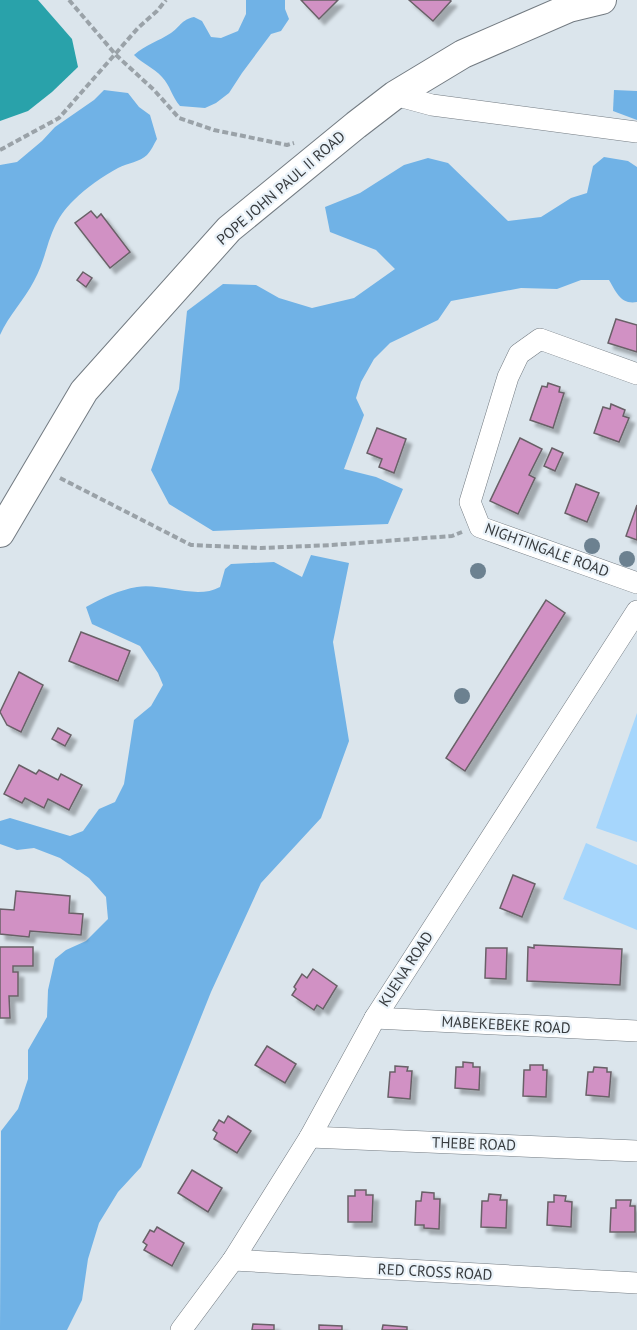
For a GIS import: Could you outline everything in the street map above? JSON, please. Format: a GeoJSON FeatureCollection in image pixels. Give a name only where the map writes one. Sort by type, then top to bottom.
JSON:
{"type":"FeatureCollection","features":[{"type":"Feature","properties":{"kind":"main road","name":"POPE JOHN PAUL II ROAD"},"geometry":{"type":"LineString","coordinates":[[0,533],[84,391],[229,229],[395,95],[463,54],[569,8],[602,0]]}},
{"type":"Feature","properties":{"kind":"street"},"geometry":{"type":"LineString","coordinates":[[395,95],[432,105],[637,132]]}},
{"type":"Feature","properties":{"kind":"street","name":"NIGHTINGALE ROAD"},"geometry":{"type":"LineString","coordinates":[[637,374],[540,339],[519,354],[508,377],[470,502],[480,527],[637,583]]}},
{"type":"Feature","properties":{"kind":"street","name":"KUENA ROAD"},"geometry":{"type":"LineString","coordinates":[[181,1330],[234,1260],[310,1137],[375,1018],[637,611]]}},
{"type":"Feature","properties":{"kind":"street","name":"MABEKEBEKE ROAD"},"geometry":{"type":"LineString","coordinates":[[375,1018],[637,1031]]}},
{"type":"Feature","properties":{"kind":"street","name":"THEBE ROAD"},"geometry":{"type":"LineString","coordinates":[[310,1137],[637,1151]]}},
{"type":"Feature","properties":{"kind":"street","name":"RED CROSS ROAD"},"geometry":{"type":"LineString","coordinates":[[234,1260],[637,1283]]}},
{"type":"Feature","properties":{"kind":"path"},"geometry":{"type":"LineString","coordinates":[[69,0],[116,55],[154,90],[179,118],[214,130],[287,146],[298,142]]}},
{"type":"Feature","properties":{"kind":"path"},"geometry":{"type":"LineString","coordinates":[[0,150],[59,118],[138,28],[158,11],[166,0]]}},
{"type":"Feature","properties":{"kind":"path"},"geometry":{"type":"LineString","coordinates":[[38,467],[191,545],[261,548],[332,545],[452,536],[480,527]]}},
{"type":"Feature","properties":{"kind":"shaded area"},"geometry":{"type":"Polygon","coordinates":[[[0,0],[38,0],[72,39],[78,67],[28,111],[0,121],[0,0]]]}},
{"type":"Feature","properties":{"kind":"shaded area"},"geometry":{"type":"Polygon","coordinates":[[[246,0],[285,0],[285,9],[289,19],[281,31],[271,34],[229,93],[205,108],[180,106],[162,77],[134,55],[194,17],[202,21],[211,37],[221,38],[238,31],[246,14],[246,0]]]}},
{"type":"Feature","properties":{"kind":"shaded area"},"geometry":{"type":"Polygon","coordinates":[[[104,90],[128,93],[139,107],[150,115],[157,139],[150,152],[144,157],[101,178],[65,210],[53,230],[34,281],[0,335],[0,165],[17,162],[55,127],[94,100],[104,90]]]}},
{"type":"Feature","properties":{"kind":"shaded area"},"geometry":{"type":"Polygon","coordinates":[[[614,90],[637,91],[637,120],[613,111],[614,90]]]}},
{"type":"Feature","properties":{"kind":"shaded area"},"geometry":{"type":"Polygon","coordinates":[[[604,157],[628,161],[637,167],[637,302],[623,300],[609,280],[581,280],[557,289],[521,288],[451,301],[438,320],[390,343],[374,359],[361,382],[356,398],[364,415],[344,469],[376,477],[403,489],[388,524],[213,531],[169,504],[151,470],[179,389],[187,311],[223,284],[256,285],[279,298],[312,308],[354,298],[395,269],[376,250],[330,232],[325,207],[360,193],[404,165],[428,158],[448,163],[508,221],[541,217],[571,198],[587,193],[593,166],[604,157]]]}},
{"type":"Feature","properties":{"kind":"shaded area"},"geometry":{"type":"Polygon","coordinates":[[[311,555],[349,563],[333,642],[349,741],[321,818],[261,883],[211,992],[141,1167],[118,1192],[99,1223],[88,1259],[82,1300],[67,1330],[0,1330],[1,1131],[18,1109],[28,1079],[28,1050],[47,1017],[48,990],[55,959],[66,950],[86,941],[108,919],[106,897],[89,878],[60,858],[34,848],[17,850],[0,844],[0,821],[10,818],[70,836],[83,831],[99,809],[115,802],[124,784],[134,720],[151,706],[163,685],[140,646],[92,624],[86,607],[111,595],[137,587],[158,587],[190,592],[211,591],[220,587],[225,569],[231,564],[274,562],[302,577],[311,555]]]}},
{"type":"Feature","properties":{"kind":"shaded area"},"geometry":{"type":"Polygon","coordinates":[[[637,713],[637,842],[596,828],[637,713]]]}},
{"type":"Feature","properties":{"kind":"shaded area"},"geometry":{"type":"Polygon","coordinates":[[[586,843],[637,865],[637,930],[563,899],[586,843]]]}},
{"type":"Feature","properties":{"kind":"building"},"geometry":{"type":"Polygon","coordinates":[[[301,0],[338,0],[319,19],[301,0]]]}},
{"type":"Feature","properties":{"kind":"building"},"geometry":{"type":"Polygon","coordinates":[[[409,0],[450,0],[451,1],[433,21],[409,0]]]}},
{"type":"Feature","properties":{"kind":"building"},"geometry":{"type":"Polygon","coordinates":[[[91,211],[97,218],[101,214],[130,252],[110,268],[75,223],[91,211]]]}},
{"type":"Feature","properties":{"kind":"building"},"geometry":{"type":"Polygon","coordinates":[[[83,272],[92,278],[86,287],[77,280],[83,272]]]}},
{"type":"Feature","properties":{"kind":"building"},"geometry":{"type":"Polygon","coordinates":[[[616,319],[637,325],[637,352],[608,343],[616,319]]]}},
{"type":"Feature","properties":{"kind":"building"},"geometry":{"type":"Polygon","coordinates":[[[548,383],[560,387],[559,392],[564,393],[553,428],[530,420],[542,386],[547,387],[548,383]]]}},
{"type":"Feature","properties":{"kind":"building"},"geometry":{"type":"Polygon","coordinates":[[[611,404],[625,410],[623,416],[629,418],[619,442],[594,433],[603,407],[610,409],[611,404]]]}},
{"type":"Feature","properties":{"kind":"building"},"geometry":{"type":"Polygon","coordinates":[[[377,428],[406,439],[394,473],[379,467],[382,459],[367,453],[377,428]]]}},
{"type":"Feature","properties":{"kind":"building"},"geometry":{"type":"Polygon","coordinates":[[[520,438],[542,449],[529,475],[535,478],[518,514],[490,501],[520,438]]]}},
{"type":"Feature","properties":{"kind":"building"},"geometry":{"type":"Polygon","coordinates":[[[552,448],[563,453],[555,471],[544,466],[552,448]]]}},
{"type":"Feature","properties":{"kind":"building"},"geometry":{"type":"Polygon","coordinates":[[[576,484],[599,493],[587,522],[565,513],[576,484]]]}},
{"type":"Feature","properties":{"kind":"building"},"geometry":{"type":"Polygon","coordinates":[[[637,505],[637,540],[626,536],[637,505]]]}},
{"type":"Feature","properties":{"kind":"building"},"geometry":{"type":"Polygon","coordinates":[[[546,600],[565,613],[465,771],[446,758],[546,600]]]}},
{"type":"Feature","properties":{"kind":"building"},"geometry":{"type":"Polygon","coordinates":[[[81,632],[130,651],[118,681],[69,661],[81,632]]]}},
{"type":"Feature","properties":{"kind":"building"},"geometry":{"type":"Polygon","coordinates":[[[19,672],[43,685],[21,732],[7,725],[0,712],[19,672]]]}},
{"type":"Feature","properties":{"kind":"building"},"geometry":{"type":"Polygon","coordinates":[[[58,728],[71,735],[65,746],[52,739],[58,728]]]}},
{"type":"Feature","properties":{"kind":"building"},"geometry":{"type":"Polygon","coordinates":[[[19,765],[36,774],[39,770],[58,780],[61,774],[82,785],[69,810],[48,799],[44,808],[25,798],[22,803],[4,794],[19,765]]]}},
{"type":"Feature","properties":{"kind":"building"},"geometry":{"type":"Polygon","coordinates":[[[513,875],[535,884],[522,917],[500,908],[513,875]]]}},
{"type":"Feature","properties":{"kind":"building"},"geometry":{"type":"Polygon","coordinates":[[[16,891],[70,896],[69,913],[83,914],[81,935],[30,931],[29,937],[0,934],[0,909],[14,910],[16,891]]]}},
{"type":"Feature","properties":{"kind":"building"},"geometry":{"type":"Polygon","coordinates":[[[534,945],[622,949],[620,985],[527,981],[528,947],[534,948],[534,945]]]}},
{"type":"Feature","properties":{"kind":"building"},"geometry":{"type":"Polygon","coordinates":[[[0,947],[33,947],[33,966],[13,966],[13,972],[18,972],[18,996],[9,996],[10,1018],[0,1018],[0,947]]]}},
{"type":"Feature","properties":{"kind":"building"},"geometry":{"type":"Polygon","coordinates":[[[486,948],[507,948],[506,979],[485,978],[486,948]]]}},
{"type":"Feature","properties":{"kind":"building"},"geometry":{"type":"Polygon","coordinates":[[[313,969],[337,986],[323,1009],[317,1005],[314,1010],[292,995],[302,974],[307,978],[313,969]]]}},
{"type":"Feature","properties":{"kind":"building"},"geometry":{"type":"Polygon","coordinates":[[[267,1046],[296,1064],[285,1083],[255,1065],[267,1046]]]}},
{"type":"Feature","properties":{"kind":"building"},"geometry":{"type":"Polygon","coordinates":[[[463,1062],[473,1063],[473,1067],[480,1067],[479,1090],[455,1088],[456,1067],[463,1067],[463,1062]]]}},
{"type":"Feature","properties":{"kind":"building"},"geometry":{"type":"Polygon","coordinates":[[[530,1065],[543,1065],[543,1070],[547,1070],[546,1097],[523,1096],[524,1070],[530,1070],[530,1065]]]}},
{"type":"Feature","properties":{"kind":"building"},"geometry":{"type":"Polygon","coordinates":[[[395,1066],[408,1067],[407,1071],[412,1071],[410,1099],[388,1097],[390,1072],[395,1072],[395,1066]]]}},
{"type":"Feature","properties":{"kind":"building"},"geometry":{"type":"Polygon","coordinates":[[[594,1067],[607,1068],[607,1072],[611,1072],[609,1097],[586,1095],[588,1072],[593,1072],[594,1067]]]}},
{"type":"Feature","properties":{"kind":"building"},"geometry":{"type":"Polygon","coordinates":[[[228,1116],[251,1131],[237,1153],[214,1139],[217,1133],[213,1130],[219,1120],[224,1123],[228,1116]]]}},
{"type":"Feature","properties":{"kind":"building"},"geometry":{"type":"Polygon","coordinates":[[[192,1170],[222,1188],[208,1212],[178,1193],[192,1170]]]}},
{"type":"Feature","properties":{"kind":"building"},"geometry":{"type":"Polygon","coordinates":[[[355,1190],[366,1190],[366,1195],[373,1195],[372,1222],[348,1222],[348,1196],[355,1196],[355,1190]]]}},
{"type":"Feature","properties":{"kind":"building"},"geometry":{"type":"Polygon","coordinates":[[[422,1192],[434,1193],[434,1199],[440,1199],[439,1229],[415,1225],[416,1201],[421,1201],[422,1192]]]}},
{"type":"Feature","properties":{"kind":"building"},"geometry":{"type":"Polygon","coordinates":[[[489,1194],[501,1195],[500,1200],[507,1200],[506,1228],[481,1227],[482,1201],[488,1201],[489,1194]]]}},
{"type":"Feature","properties":{"kind":"building"},"geometry":{"type":"Polygon","coordinates":[[[554,1195],[566,1196],[565,1201],[572,1202],[571,1227],[547,1225],[548,1202],[554,1202],[554,1195]]]}},
{"type":"Feature","properties":{"kind":"building"},"geometry":{"type":"Polygon","coordinates":[[[616,1200],[631,1200],[630,1206],[635,1206],[635,1232],[610,1232],[611,1208],[616,1208],[616,1200]]]}},
{"type":"Feature","properties":{"kind":"building"},"geometry":{"type":"Polygon","coordinates":[[[157,1227],[184,1243],[172,1266],[144,1250],[147,1245],[143,1242],[150,1230],[154,1232],[157,1227]]]}},
{"type":"Feature","properties":{"kind":"building"},"geometry":{"type":"Polygon","coordinates":[[[253,1324],[274,1325],[274,1330],[252,1330],[253,1324]]]}},
{"type":"Feature","properties":{"kind":"building"},"geometry":{"type":"Polygon","coordinates":[[[319,1325],[342,1326],[342,1330],[319,1330],[319,1325]]]}},
{"type":"Feature","properties":{"kind":"building"},"geometry":{"type":"Polygon","coordinates":[[[383,1325],[407,1327],[407,1330],[382,1330],[383,1325]]]}}]}
